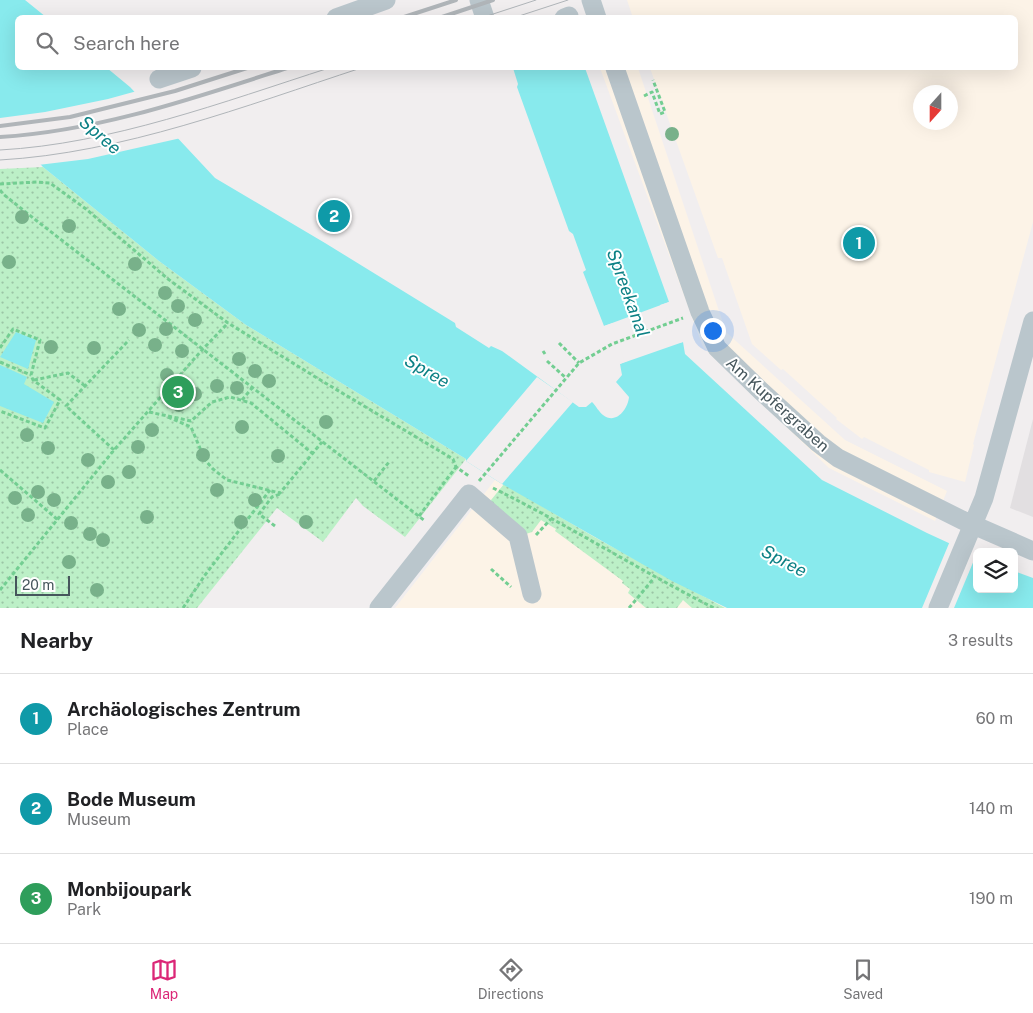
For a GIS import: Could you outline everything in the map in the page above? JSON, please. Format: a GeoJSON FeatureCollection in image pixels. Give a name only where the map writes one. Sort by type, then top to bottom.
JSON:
{"type":"FeatureCollection","features":[{"type":"Feature","properties":{"kind":"street"},"geometry":{"type":"LineString","coordinates":[[344,15],[386,0]]}},
{"type":"Feature","properties":{"kind":"street"},"geometry":{"type":"LineString","coordinates":[[479,0],[484,15]]}},
{"type":"Feature","properties":{"kind":"street"},"geometry":{"type":"LineString","coordinates":[[591,0],[596,15]]}},
{"type":"Feature","properties":{"kind":"street"},"geometry":{"type":"LineString","coordinates":[[159,79],[186,70]]}},
{"type":"Feature","properties":{"kind":"street","name":"Am Kupfergraben"},"geometry":{"type":"LineString","coordinates":[[616,70],[700,312],[717,348],[768,398],[818,443],[838,458],[972,525],[1033,551]]}},
{"type":"Feature","properties":{"kind":"street"},"geometry":{"type":"LineString","coordinates":[[938,608],[984,498],[1033,321]]}},
{"type":"Feature","properties":{"kind":"street"},"geometry":{"type":"LineString","coordinates":[[380,608],[474,488],[518,536],[532,594]]}},
{"type":"Feature","properties":{"kind":"path"},"geometry":{"type":"LineString","coordinates":[[652,92],[660,114],[665,112],[653,80]]}},
{"type":"Feature","properties":{"kind":"path"},"geometry":{"type":"LineString","coordinates":[[0,184],[50,183],[86,209],[168,279],[228,323],[453,459],[456,467],[419,516],[202,350],[0,190]]}},
{"type":"Feature","properties":{"kind":"path"},"geometry":{"type":"LineString","coordinates":[[484,475],[578,363],[612,344],[676,321]]}},
{"type":"Feature","properties":{"kind":"path"},"geometry":{"type":"LineString","coordinates":[[0,590],[114,450],[228,323]]}},
{"type":"Feature","properties":{"kind":"path"},"geometry":{"type":"LineString","coordinates":[[0,348],[13,329],[40,340],[31,375],[33,380],[60,400],[45,428],[0,411]]}},
{"type":"Feature","properties":{"kind":"path"},"geometry":{"type":"LineString","coordinates":[[114,450],[66,406],[129,340]]}},
{"type":"Feature","properties":{"kind":"path"},"geometry":{"type":"LineString","coordinates":[[559,342],[578,363]]}},
{"type":"Feature","properties":{"kind":"path"},"geometry":{"type":"LineString","coordinates":[[546,361],[566,378]]}},
{"type":"Feature","properties":{"kind":"path"},"geometry":{"type":"LineString","coordinates":[[0,362],[31,375]]}},
{"type":"Feature","properties":{"kind":"path"},"geometry":{"type":"LineString","coordinates":[[33,380],[68,373],[85,386]]}},
{"type":"Feature","properties":{"kind":"path"},"geometry":{"type":"LineString","coordinates":[[242,400],[252,388]]}},
{"type":"Feature","properties":{"kind":"path"},"geometry":{"type":"LineString","coordinates":[[148,412],[191,421],[212,402],[230,397],[251,402],[312,453]]}},
{"type":"Feature","properties":{"kind":"path"},"geometry":{"type":"LineString","coordinates":[[168,417],[191,427],[205,460],[213,470],[228,480],[280,493]]}},
{"type":"Feature","properties":{"kind":"path"},"geometry":{"type":"LineString","coordinates":[[275,526],[259,514],[272,497],[280,493],[322,442]]}},
{"type":"Feature","properties":{"kind":"path"},"geometry":{"type":"LineString","coordinates":[[374,481],[389,462]]}},
{"type":"Feature","properties":{"kind":"path"},"geometry":{"type":"LineString","coordinates":[[0,470],[58,520]]}},
{"type":"Feature","properties":{"kind":"path"},"geometry":{"type":"LineString","coordinates":[[474,488],[551,519],[654,578],[714,608]]}},
{"type":"Feature","properties":{"kind":"path"},"geometry":{"type":"LineString","coordinates":[[183,608],[270,490]]}},
{"type":"Feature","properties":{"kind":"path"},"geometry":{"type":"LineString","coordinates":[[629,608],[654,578]]}},
{"type":"Feature","properties":{"kind":"shaded area"},"geometry":{"type":"Polygon","coordinates":[[[627,0],[1033,0],[1033,222],[973,444],[965,482],[929,472],[929,470],[864,437],[862,439],[836,419],[783,369],[781,370],[752,344],[722,258],[718,258],[651,70],[1018,70],[1018,15],[632,15],[627,0]]]}},
{"type":"Feature","properties":{"kind":"shaded area"},"geometry":{"type":"Polygon","coordinates":[[[601,70],[639,70],[726,332],[845,440],[947,491],[935,521],[829,468],[703,347],[601,70]]]}},
{"type":"Feature","properties":{"kind":"shaded area"},"geometry":{"type":"Polygon","coordinates":[[[1033,419],[1033,517],[1010,508],[1033,419]]]}},
{"type":"Feature","properties":{"kind":"shaded area"},"geometry":{"type":"Polygon","coordinates":[[[495,480],[672,581],[727,608],[395,608],[495,480]]]}},
{"type":"Feature","properties":{"kind":"green space"},"geometry":{"type":"Polygon","coordinates":[[[43,167],[159,261],[246,325],[466,459],[405,537],[363,506],[356,498],[323,542],[277,508],[197,608],[0,608],[0,169],[43,167]]]}},
{"type":"Feature","properties":{"kind":"green space"},"geometry":{"type":"Polygon","coordinates":[[[504,484],[596,538],[725,608],[692,608],[683,600],[677,608],[646,608],[628,593],[630,589],[622,583],[623,581],[555,531],[556,529],[541,520],[532,532],[526,534],[487,505],[504,484]]]}},
{"type":"Feature","properties":{"kind":"water"},"geometry":{"type":"Polygon","coordinates":[[[0,0],[25,0],[44,15],[15,15],[15,70],[109,70],[130,87],[215,178],[455,323],[456,327],[489,348],[491,346],[502,351],[579,407],[586,407],[592,402],[603,415],[612,418],[617,417],[624,411],[628,402],[629,397],[616,382],[622,375],[620,364],[627,361],[613,323],[604,326],[583,272],[586,270],[573,234],[569,231],[517,87],[518,84],[514,70],[586,70],[669,302],[660,305],[674,344],[683,342],[685,354],[822,480],[973,554],[973,593],[1018,593],[1018,572],[1033,578],[1033,608],[727,608],[672,581],[502,484],[466,461],[466,459],[246,325],[159,261],[43,167],[0,121],[0,0]]]}},
{"type":"Feature","properties":{"kind":"water"},"geometry":{"type":"Polygon","coordinates":[[[16,332],[36,340],[28,369],[0,357],[16,332]]]}},
{"type":"Feature","properties":{"kind":"water"},"geometry":{"type":"Polygon","coordinates":[[[0,365],[27,377],[24,384],[54,402],[43,423],[0,406],[0,365]]]}},
{"type":"Feature","properties":{"kind":"pier"},"geometry":{"type":"Polygon","coordinates":[[[480,0],[563,0],[566,11],[553,15],[485,15],[480,0]]]}},
{"type":"Feature","properties":{"kind":"pier"},"geometry":{"type":"Polygon","coordinates":[[[137,91],[181,138],[88,159],[38,165],[0,125],[0,118],[45,112],[137,91]]]}},
{"type":"Feature","properties":{"kind":"pier"},"geometry":{"type":"Polygon","coordinates":[[[669,302],[669,304],[663,307],[675,342],[682,339],[683,342],[620,364],[619,361],[624,360],[612,326],[605,328],[604,326],[669,302]]]}},
{"type":"Feature","properties":{"kind":"pier"},"geometry":{"type":"Polygon","coordinates":[[[537,377],[573,402],[502,484],[466,461],[537,377]]]}},
{"type":"Feature","properties":{"kind":"pier"},"geometry":{"type":"Polygon","coordinates":[[[950,541],[973,551],[973,563],[954,608],[922,608],[950,541]]]}},
{"type":"Feature","properties":{"kind":"tram line"},"geometry":{"type":"LineString","coordinates":[[490,15],[536,0]]}},
{"type":"Feature","properties":{"kind":"tram line"},"geometry":{"type":"LineString","coordinates":[[522,15],[568,0]]}},
{"type":"Feature","properties":{"kind":"tram line"},"geometry":{"type":"LineString","coordinates":[[0,150],[42,146],[83,139],[166,120],[323,70]]}},
{"type":"Feature","properties":{"kind":"tram line"},"geometry":{"type":"LineString","coordinates":[[0,160],[46,156],[138,138],[228,112],[355,70]]}},
{"type":"Feature","properties":{"kind":"railway"},"geometry":{"type":"LineString","coordinates":[[410,15],[456,0]]}},
{"type":"Feature","properties":{"kind":"railway"},"geometry":{"type":"LineString","coordinates":[[448,15],[493,0]]}},
{"type":"Feature","properties":{"kind":"railway"},"geometry":{"type":"LineString","coordinates":[[0,126],[70,117],[175,91],[241,70]]}},
{"type":"Feature","properties":{"kind":"railway"},"geometry":{"type":"LineString","coordinates":[[0,137],[74,128],[146,112],[281,70]]}},
{"type":"Feature","properties":{"kind":"place","name":"Bode Museum"},"geometry":{"type":"Point","coordinates":[334,216]}},
{"type":"Feature","properties":{"kind":"place","name":"Archäologisches Zentrum"},"geometry":{"type":"Point","coordinates":[859,243]}},
{"type":"Feature","properties":{"kind":"place","name":"Monbijoupark"},"geometry":{"type":"Point","coordinates":[178,392]}},
{"type":"Feature","properties":{"kind":"water label","name":"Spree"},"geometry":{"type":"Point","coordinates":[100,135]}},
{"type":"Feature","properties":{"kind":"water label","name":"Spreekanal"},"geometry":{"type":"Point","coordinates":[628,293]}},
{"type":"Feature","properties":{"kind":"water label","name":"Spree"},"geometry":{"type":"Point","coordinates":[427,371]}},
{"type":"Feature","properties":{"kind":"water label","name":"Spree"},"geometry":{"type":"Point","coordinates":[784,561]}}]}
